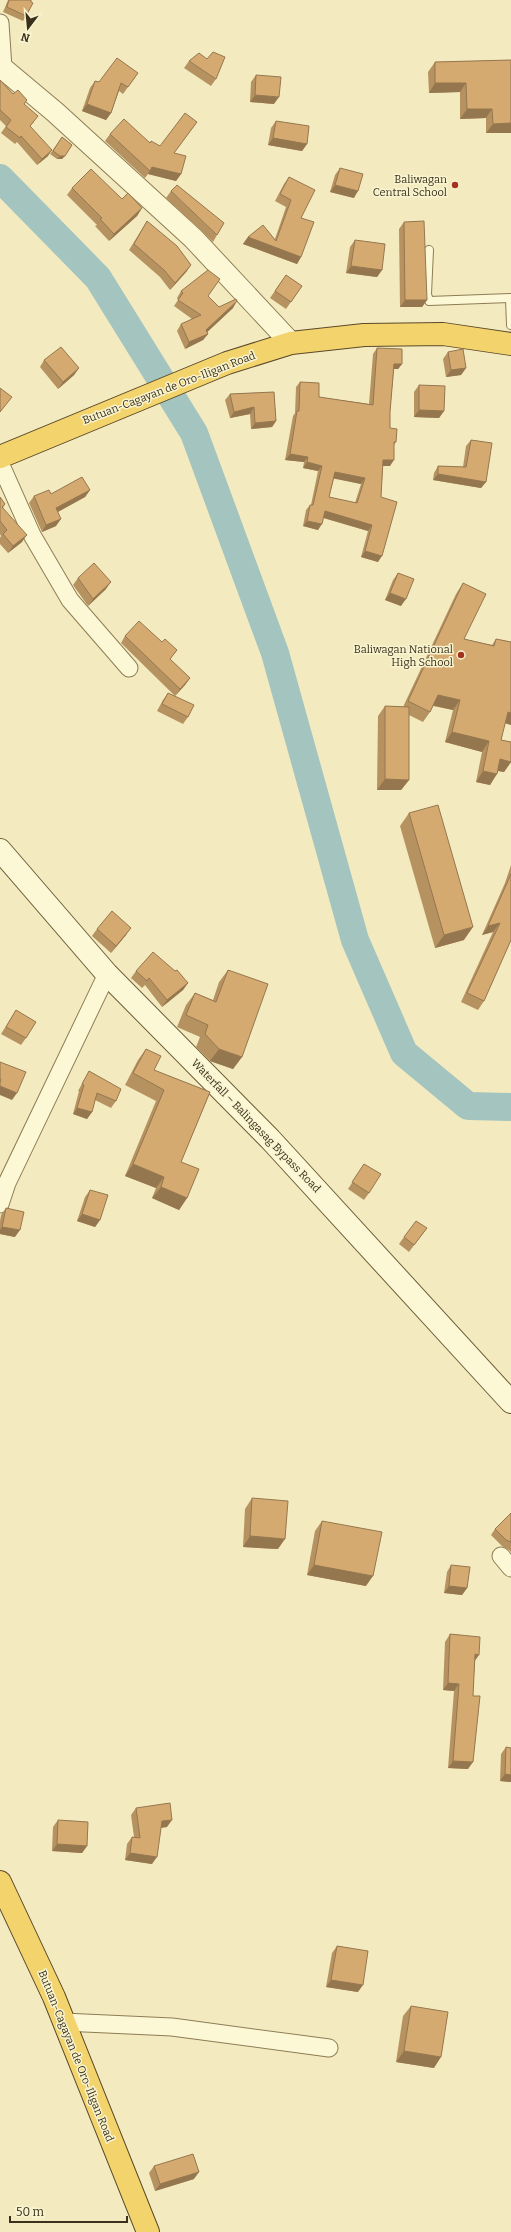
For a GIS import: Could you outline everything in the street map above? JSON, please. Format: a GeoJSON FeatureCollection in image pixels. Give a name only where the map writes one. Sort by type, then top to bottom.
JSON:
{"type":"FeatureCollection","features":[{"type":"Feature","properties":{"kind":"highway","name":"Butuan-Cagayan de Oro-Iligan Road"},"geometry":{"type":"LineString","coordinates":[[0,457],[36,440],[227,363],[291,343],[364,335],[443,334],[511,344]]}},
{"type":"Feature","properties":{"kind":"highway","name":"Butuan-Cagayan de Oro-Iligan Road"},"geometry":{"type":"LineString","coordinates":[[0,1882],[63,2022],[148,2232]]}},
{"type":"Feature","properties":{"kind":"main road","name":"Waterfall ‒ Balingasag Bypass Road"},"geometry":{"type":"LineString","coordinates":[[0,850],[107,974],[270,1139],[511,1402]]}},
{"type":"Feature","properties":{"kind":"street"},"geometry":{"type":"LineString","coordinates":[[0,24],[1,67],[55,112],[193,238],[291,343]]}},
{"type":"Feature","properties":{"kind":"street"},"geometry":{"type":"LineString","coordinates":[[0,463],[32,535],[70,600],[129,668]]}},
{"type":"Feature","properties":{"kind":"street"},"geometry":{"type":"LineString","coordinates":[[0,1204],[8,1183],[107,974]]}},
{"type":"Feature","properties":{"kind":"street"},"geometry":{"type":"LineString","coordinates":[[63,2022],[172,2027],[329,2048]]}},
{"type":"Feature","properties":{"kind":"lane"},"geometry":{"type":"LineString","coordinates":[[429,250],[427,294],[429,301],[510,298],[511,325]]}},
{"type":"Feature","properties":{"kind":"building"},"geometry":{"type":"Polygon","coordinates":[[[9,0],[31,0],[33,3],[26,16],[7,7],[9,0]]]}},
{"type":"Feature","properties":{"kind":"building"},"geometry":{"type":"Polygon","coordinates":[[[213,52],[225,57],[216,79],[189,61],[199,53],[207,59],[213,52]]]}},
{"type":"Feature","properties":{"kind":"building"},"geometry":{"type":"Polygon","coordinates":[[[117,58],[138,73],[128,87],[121,83],[111,113],[87,104],[95,81],[99,82],[117,58]]]}},
{"type":"Feature","properties":{"kind":"building"},"geometry":{"type":"Polygon","coordinates":[[[511,60],[511,123],[493,124],[492,109],[467,109],[466,83],[435,83],[435,62],[511,60]]]}},
{"type":"Feature","properties":{"kind":"building"},"geometry":{"type":"Polygon","coordinates":[[[256,75],[281,77],[279,97],[255,95],[256,75]]]}},
{"type":"Feature","properties":{"kind":"building"},"geometry":{"type":"Polygon","coordinates":[[[0,80],[13,94],[18,90],[27,100],[24,104],[38,116],[30,126],[52,150],[42,159],[21,136],[20,138],[6,127],[11,120],[0,110],[0,80]]]}},
{"type":"Feature","properties":{"kind":"building"},"geometry":{"type":"Polygon","coordinates":[[[185,113],[197,122],[174,153],[186,156],[181,174],[152,167],[150,171],[110,134],[124,119],[150,143],[151,141],[160,146],[185,113]]]}},
{"type":"Feature","properties":{"kind":"building"},"geometry":{"type":"Polygon","coordinates":[[[276,121],[309,126],[307,144],[273,138],[276,121]]]}},
{"type":"Feature","properties":{"kind":"building"},"geometry":{"type":"Polygon","coordinates":[[[62,137],[72,145],[65,156],[60,156],[53,151],[62,137]]]}},
{"type":"Feature","properties":{"kind":"building"},"geometry":{"type":"Polygon","coordinates":[[[340,168],[363,174],[358,191],[335,185],[340,168]]]}},
{"type":"Feature","properties":{"kind":"building"},"geometry":{"type":"Polygon","coordinates":[[[91,169],[122,199],[128,193],[142,208],[114,234],[100,219],[102,218],[72,188],[91,169]]]}},
{"type":"Feature","properties":{"kind":"building"},"geometry":{"type":"Polygon","coordinates":[[[289,177],[315,190],[301,218],[314,222],[301,257],[248,237],[263,225],[276,241],[291,200],[280,194],[289,177]]]}},
{"type":"Feature","properties":{"kind":"building"},"geometry":{"type":"Polygon","coordinates":[[[177,185],[224,223],[217,235],[171,191],[177,185]]]}},
{"type":"Feature","properties":{"kind":"building"},"geometry":{"type":"Polygon","coordinates":[[[147,221],[177,246],[191,265],[175,283],[164,270],[134,244],[147,221]]]}},
{"type":"Feature","properties":{"kind":"building"},"geometry":{"type":"Polygon","coordinates":[[[424,221],[427,300],[405,300],[404,222],[424,221]]]}},
{"type":"Feature","properties":{"kind":"building"},"geometry":{"type":"Polygon","coordinates":[[[355,240],[385,244],[382,270],[351,266],[355,240]]]}},
{"type":"Feature","properties":{"kind":"building"},"geometry":{"type":"Polygon","coordinates":[[[208,270],[220,279],[208,296],[219,307],[236,299],[237,301],[206,330],[208,334],[189,342],[181,324],[201,315],[178,300],[183,293],[181,291],[208,270]]]}},
{"type":"Feature","properties":{"kind":"building"},"geometry":{"type":"Polygon","coordinates":[[[286,275],[302,286],[291,302],[275,291],[286,275]]]}},
{"type":"Feature","properties":{"kind":"building"},"geometry":{"type":"Polygon","coordinates":[[[61,347],[79,368],[63,382],[44,360],[61,347]]]}},
{"type":"Feature","properties":{"kind":"building"},"geometry":{"type":"Polygon","coordinates":[[[377,348],[402,349],[402,364],[394,364],[390,412],[390,428],[397,429],[396,442],[394,442],[394,460],[383,460],[381,497],[397,502],[382,556],[365,551],[372,525],[325,511],[322,524],[307,521],[310,505],[313,505],[322,466],[307,462],[308,457],[290,454],[297,411],[299,411],[300,382],[319,383],[319,397],[373,405],[377,348]],[[335,472],[329,497],[357,503],[365,478],[335,472]]]}},
{"type":"Feature","properties":{"kind":"building"},"geometry":{"type":"Polygon","coordinates":[[[463,349],[466,368],[451,370],[448,352],[463,349]]]}},
{"type":"Feature","properties":{"kind":"building"},"geometry":{"type":"Polygon","coordinates":[[[419,385],[445,386],[444,411],[419,410],[419,385]]]}},
{"type":"Feature","properties":{"kind":"building"},"geometry":{"type":"Polygon","coordinates":[[[0,388],[12,397],[0,412],[0,388]]]}},
{"type":"Feature","properties":{"kind":"building"},"geometry":{"type":"Polygon","coordinates":[[[274,392],[276,421],[255,423],[254,407],[234,412],[230,394],[274,392]]]}},
{"type":"Feature","properties":{"kind":"building"},"geometry":{"type":"Polygon","coordinates":[[[471,440],[492,443],[486,482],[438,474],[438,466],[466,467],[471,440]]]}},
{"type":"Feature","properties":{"kind":"building"},"geometry":{"type":"Polygon","coordinates":[[[82,477],[90,490],[56,508],[61,519],[46,525],[34,496],[49,490],[51,494],[82,477]]]}},
{"type":"Feature","properties":{"kind":"building"},"geometry":{"type":"Polygon","coordinates":[[[0,497],[5,504],[2,507],[27,535],[13,546],[3,534],[7,530],[0,521],[0,497]]]}},
{"type":"Feature","properties":{"kind":"building"},"geometry":{"type":"Polygon","coordinates":[[[94,563],[111,582],[93,599],[78,578],[94,563]]]}},
{"type":"Feature","properties":{"kind":"building"},"geometry":{"type":"Polygon","coordinates":[[[398,573],[414,579],[406,599],[390,593],[398,573]]]}},
{"type":"Feature","properties":{"kind":"building"},"geometry":{"type":"Polygon","coordinates":[[[463,583],[486,594],[464,639],[494,646],[496,639],[511,642],[511,713],[508,712],[501,740],[511,742],[511,762],[500,759],[497,774],[483,771],[489,741],[452,732],[460,700],[438,695],[430,712],[408,701],[463,583]]]}},
{"type":"Feature","properties":{"kind":"building"},"geometry":{"type":"Polygon","coordinates":[[[139,621],[162,642],[165,639],[177,650],[170,659],[190,678],[180,689],[125,636],[139,621]]]}},
{"type":"Feature","properties":{"kind":"building"},"geometry":{"type":"Polygon","coordinates":[[[168,693],[194,705],[188,717],[162,704],[168,693]]]}},
{"type":"Feature","properties":{"kind":"building"},"geometry":{"type":"Polygon","coordinates":[[[385,706],[409,707],[409,780],[385,779],[385,706]]]}},
{"type":"Feature","properties":{"kind":"building"},"geometry":{"type":"Polygon","coordinates":[[[438,805],[473,927],[444,935],[409,813],[438,805]]]}},
{"type":"Feature","properties":{"kind":"building"},"geometry":{"type":"Polygon","coordinates":[[[511,874],[511,940],[484,1001],[467,993],[500,923],[488,926],[511,874]]]}},
{"type":"Feature","properties":{"kind":"building"},"geometry":{"type":"Polygon","coordinates":[[[112,911],[131,928],[116,946],[97,929],[112,911]]]}},
{"type":"Feature","properties":{"kind":"building"},"geometry":{"type":"Polygon","coordinates":[[[153,952],[175,971],[177,970],[188,983],[167,1000],[149,978],[147,981],[136,971],[153,952]]]}},
{"type":"Feature","properties":{"kind":"building"},"geometry":{"type":"Polygon","coordinates":[[[228,970],[268,984],[242,1057],[219,1049],[205,1034],[208,1025],[186,1015],[195,993],[216,1002],[228,970]]]}},
{"type":"Feature","properties":{"kind":"building"},"geometry":{"type":"Polygon","coordinates":[[[16,1010],[36,1022],[26,1038],[6,1027],[16,1010]]]}},
{"type":"Feature","properties":{"kind":"building"},"geometry":{"type":"Polygon","coordinates":[[[146,1049],[161,1056],[154,1070],[210,1092],[181,1162],[199,1169],[187,1198],[161,1187],[164,1177],[133,1164],[164,1090],[133,1073],[146,1049]]]}},
{"type":"Feature","properties":{"kind":"building"},"geometry":{"type":"Polygon","coordinates":[[[0,1062],[26,1072],[17,1093],[0,1086],[0,1062]]]}},
{"type":"Feature","properties":{"kind":"building"},"geometry":{"type":"Polygon","coordinates":[[[89,1071],[121,1089],[116,1101],[97,1093],[92,1112],[77,1108],[84,1085],[82,1084],[89,1071]]]}},
{"type":"Feature","properties":{"kind":"building"},"geometry":{"type":"Polygon","coordinates":[[[364,1164],[381,1174],[369,1193],[352,1182],[364,1164]]]}},
{"type":"Feature","properties":{"kind":"building"},"geometry":{"type":"Polygon","coordinates":[[[90,1190],[108,1195],[100,1220],[82,1214],[90,1190]]]}},
{"type":"Feature","properties":{"kind":"building"},"geometry":{"type":"Polygon","coordinates":[[[6,1208],[24,1212],[20,1230],[2,1227],[6,1208]]]}},
{"type":"Feature","properties":{"kind":"building"},"geometry":{"type":"Polygon","coordinates":[[[416,1221],[427,1228],[414,1245],[404,1237],[416,1221]]]}},
{"type":"Feature","properties":{"kind":"building"},"geometry":{"type":"Polygon","coordinates":[[[252,1498],[288,1501],[285,1539],[250,1536],[252,1498]]]}},
{"type":"Feature","properties":{"kind":"building"},"geometry":{"type":"Polygon","coordinates":[[[511,1513],[511,1542],[506,1540],[495,1529],[511,1513]]]}},
{"type":"Feature","properties":{"kind":"building"},"geometry":{"type":"Polygon","coordinates":[[[322,1521],[382,1532],[373,1576],[314,1565],[322,1521]]]}},
{"type":"Feature","properties":{"kind":"building"},"geometry":{"type":"Polygon","coordinates":[[[451,1565],[470,1567],[467,1588],[449,1586],[451,1565]]]}},
{"type":"Feature","properties":{"kind":"building"},"geometry":{"type":"Polygon","coordinates":[[[450,1634],[480,1637],[479,1655],[475,1654],[473,1696],[480,1696],[473,1762],[453,1761],[459,1684],[448,1683],[450,1634]]]}},
{"type":"Feature","properties":{"kind":"building"},"geometry":{"type":"Polygon","coordinates":[[[506,1747],[511,1748],[511,1775],[505,1774],[506,1747]]]}},
{"type":"Feature","properties":{"kind":"building"},"geometry":{"type":"Polygon","coordinates":[[[170,1803],[172,1820],[162,1821],[157,1857],[130,1853],[132,1837],[140,1838],[136,1808],[170,1803]]]}},
{"type":"Feature","properties":{"kind":"building"},"geometry":{"type":"Polygon","coordinates":[[[58,1820],[88,1822],[87,1846],[57,1844],[58,1820]]]}},
{"type":"Feature","properties":{"kind":"building"},"geometry":{"type":"Polygon","coordinates":[[[337,1946],[368,1951],[363,1985],[331,1980],[337,1946]]]}},
{"type":"Feature","properties":{"kind":"building"},"geometry":{"type":"Polygon","coordinates":[[[411,2006],[448,2012],[441,2057],[404,2051],[411,2006]]]}},
{"type":"Feature","properties":{"kind":"building"},"geometry":{"type":"Polygon","coordinates":[[[193,2154],[199,2172],[160,2184],[154,2166],[193,2154]]]}},
{"type":"Feature","properties":{"kind":"waterway"},"geometry":{"type":"LineString","coordinates":[[0,178],[98,278],[194,433],[275,653],[355,940],[404,1053],[468,1106],[511,1107]]}},
{"type":"Feature","properties":{"kind":"place","name":"Baliwagan Central School"},"geometry":{"type":"Point","coordinates":[455,185]}},
{"type":"Feature","properties":{"kind":"place","name":"Baliwagan National High School"},"geometry":{"type":"Point","coordinates":[461,655]}}]}
